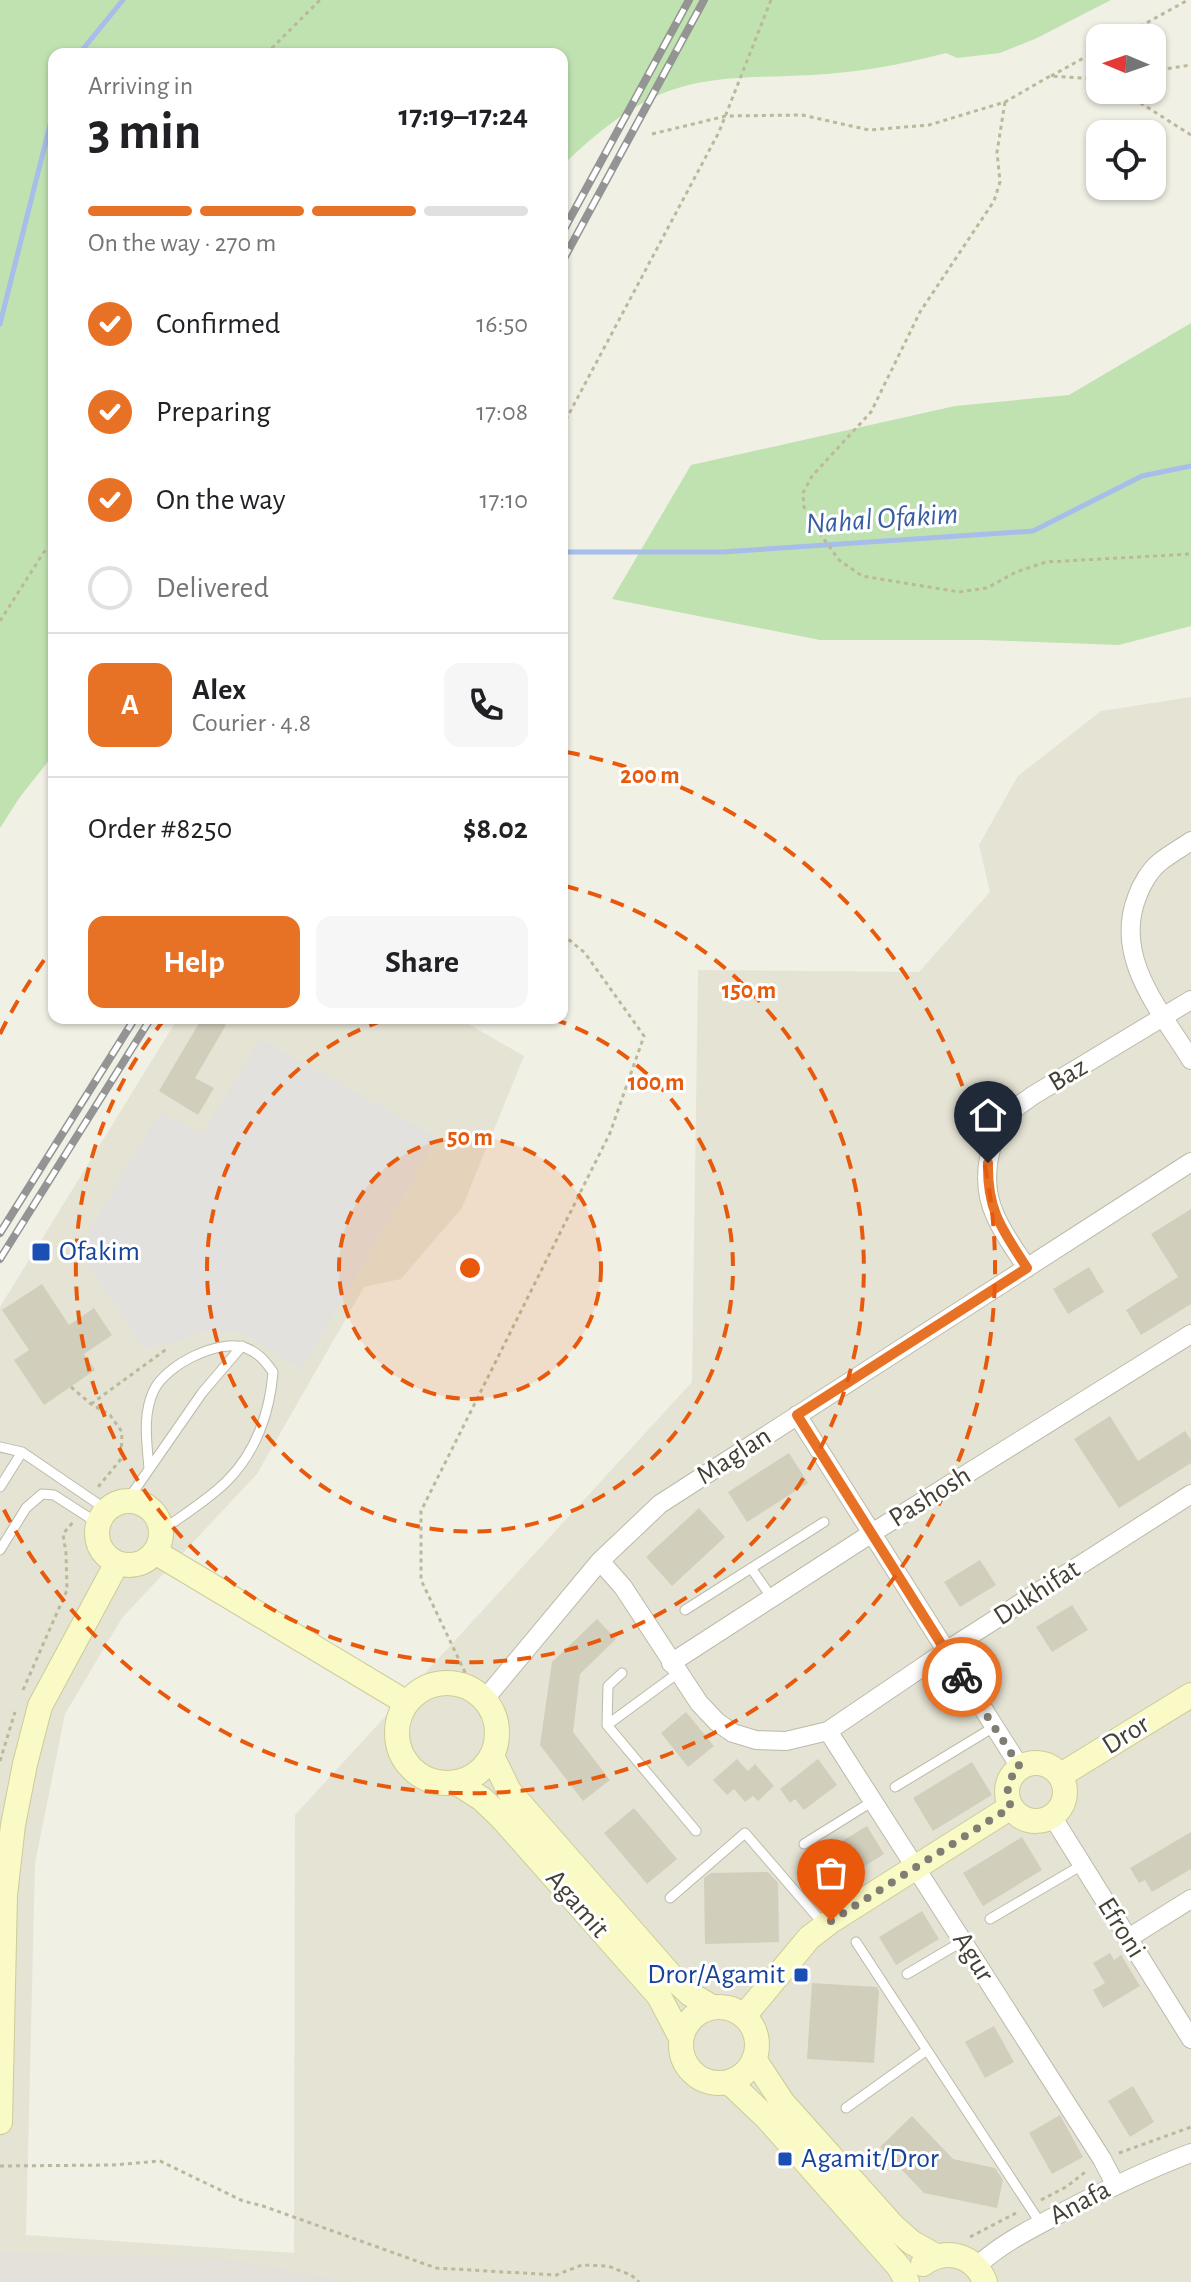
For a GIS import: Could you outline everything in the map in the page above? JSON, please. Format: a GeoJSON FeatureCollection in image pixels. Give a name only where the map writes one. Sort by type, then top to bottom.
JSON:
{"type":"FeatureCollection","features":[{"type":"Feature","properties":{"kind":"street"},"geometry":{"type":"LineString","coordinates":[[1191,841],[1158,863],[1139,890],[1129,927],[1136,966],[1191,1060]]}},
{"type":"Feature","properties":{"kind":"street","name":"Baz"},"geometry":{"type":"LineString","coordinates":[[1027,1268],[993,1212],[988,1187],[988,1163],[1000,1127],[1013,1111],[1032,1096],[1191,1000]]}},
{"type":"Feature","properties":{"kind":"street","name":"Maglan"},"geometry":{"type":"LineString","coordinates":[[479,1695],[600,1561],[660,1504],[1191,1162]]}},
{"type":"Feature","properties":{"kind":"street","name":"Pashosh"},"geometry":{"type":"LineString","coordinates":[[674,1668],[772,1598],[872,1533],[1191,1334]]}},
{"type":"Feature","properties":{"kind":"street"},"geometry":{"type":"LineString","coordinates":[[797,1415],[1020,1767]]}},
{"type":"Feature","properties":{"kind":"street","name":"Dukhifat"},"geometry":{"type":"LineString","coordinates":[[600,1561],[623,1587],[699,1703],[717,1722],[733,1733],[756,1740],[786,1741],[828,1731],[946,1651],[1191,1494]]}},
{"type":"Feature","properties":{"kind":"street"},"geometry":{"type":"LineString","coordinates":[[138,1502],[148,1507],[158,1520],[158,1541],[148,1559],[138,1564],[117,1563],[100,1546],[97,1535],[100,1509],[138,1502]]}},
{"type":"Feature","properties":{"kind":"street"},"geometry":{"type":"LineString","coordinates":[[158,1541],[407,1703]]}},
{"type":"Feature","properties":{"kind":"street"},"geometry":{"type":"LineString","coordinates":[[0,2122],[5,1895],[13,1825],[25,1764],[40,1706],[117,1563]]}},
{"type":"Feature","properties":{"kind":"street"},"geometry":{"type":"LineString","coordinates":[[445,1683],[460,1685],[479,1695],[493,1712],[496,1742],[492,1756],[477,1773],[457,1783],[444,1784],[419,1775],[407,1764],[397,1733],[407,1703],[431,1686],[445,1683]]}},
{"type":"Feature","properties":{"kind":"street","name":"Dror"},"geometry":{"type":"LineString","coordinates":[[1061,1775],[1191,1695]]}},
{"type":"Feature","properties":{"kind":"street","name":"Agur"},"geometry":{"type":"LineString","coordinates":[[828,1731],[1115,2184]]}},
{"type":"Feature","properties":{"kind":"street","name":"Agamit"},"geometry":{"type":"LineString","coordinates":[[492,1756],[509,1791],[575,1868],[674,1979],[690,1994],[712,2007]]}},
{"type":"Feature","properties":{"kind":"street"},"geometry":{"type":"LineString","coordinates":[[1037,1762],[1046,1764],[1061,1775],[1065,1797],[1052,1816],[1034,1821],[1025,1819],[1011,1807],[1009,1781],[1020,1767],[1037,1762]]}},
{"type":"Feature","properties":{"kind":"street","name":"Agamit"},"geometry":{"type":"LineString","coordinates":[[457,1783],[482,1799],[501,1817],[648,1984],[667,2010],[681,2038]]}},
{"type":"Feature","properties":{"kind":"street"},"geometry":{"type":"LineString","coordinates":[[744,2016],[809,1938],[1011,1807]]}},
{"type":"Feature","properties":{"kind":"street","name":"Efroni"},"geometry":{"type":"LineString","coordinates":[[1052,1816],[1191,2039]]}},
{"type":"Feature","properties":{"kind":"street"},"geometry":{"type":"LineString","coordinates":[[1127,1939],[1191,1899]]}},
{"type":"Feature","properties":{"kind":"street"},"geometry":{"type":"LineString","coordinates":[[712,2007],[729,2008],[744,2016],[756,2036],[757,2047],[748,2069],[729,2082],[708,2082],[690,2071],[681,2050],[681,2038],[683,2029],[695,2014],[712,2007]]}},
{"type":"Feature","properties":{"kind":"street"},"geometry":{"type":"LineString","coordinates":[[754,2059],[783,2103],[893,2226],[911,2242],[936,2256],[958,2255],[981,2274]]}},
{"type":"Feature","properties":{"kind":"street"},"geometry":{"type":"LineString","coordinates":[[729,2082],[766,2117],[910,2282],[919,2268],[936,2256]]}},
{"type":"Feature","properties":{"kind":"street","name":"Anafa"},"geometry":{"type":"LineString","coordinates":[[981,2274],[992,2252],[1115,2184],[1191,2153]]}},
{"type":"Feature","properties":{"kind":"lane"},"geometry":{"type":"LineString","coordinates":[[100,1509],[149,1469],[202,1393],[242,1346]]}},
{"type":"Feature","properties":{"kind":"lane"},"geometry":{"type":"LineString","coordinates":[[149,1469],[145,1414],[155,1386],[179,1364],[210,1349],[242,1346],[262,1356],[273,1372],[271,1400],[264,1423],[248,1453],[228,1480],[158,1541]]}},
{"type":"Feature","properties":{"kind":"lane"},"geometry":{"type":"LineString","coordinates":[[0,1447],[22,1452],[100,1509]]}},
{"type":"Feature","properties":{"kind":"lane"},"geometry":{"type":"LineString","coordinates":[[0,1487],[22,1452]]}},
{"type":"Feature","properties":{"kind":"lane"},"geometry":{"type":"LineString","coordinates":[[0,1550],[26,1508],[42,1494],[100,1509]]}},
{"type":"Feature","properties":{"kind":"lane"},"geometry":{"type":"LineString","coordinates":[[685,1610],[824,1522]]}},
{"type":"Feature","properties":{"kind":"lane"},"geometry":{"type":"LineString","coordinates":[[751,1568],[772,1598]]}},
{"type":"Feature","properties":{"kind":"lane"},"geometry":{"type":"LineString","coordinates":[[607,1725],[674,1668]]}},
{"type":"Feature","properties":{"kind":"lane"},"geometry":{"type":"LineString","coordinates":[[622,1673],[608,1686],[607,1725],[696,1831]]}},
{"type":"Feature","properties":{"kind":"lane"},"geometry":{"type":"LineString","coordinates":[[895,1787],[994,1727]]}},
{"type":"Feature","properties":{"kind":"lane"},"geometry":{"type":"LineString","coordinates":[[804,1844],[873,1801]]}},
{"type":"Feature","properties":{"kind":"lane"},"geometry":{"type":"LineString","coordinates":[[670,1898],[745,1833],[825,1926]]}},
{"type":"Feature","properties":{"kind":"lane"},"geometry":{"type":"LineString","coordinates":[[990,1919],[1082,1865]]}},
{"type":"Feature","properties":{"kind":"lane"},"geometry":{"type":"LineString","coordinates":[[907,1974],[963,1941]]}},
{"type":"Feature","properties":{"kind":"lane"},"geometry":{"type":"LineString","coordinates":[[856,1942],[1041,2224]]}},
{"type":"Feature","properties":{"kind":"lane"},"geometry":{"type":"LineString","coordinates":[[846,2108],[927,2050]]}},
{"type":"Feature","properties":{"kind":"path"},"geometry":{"type":"LineString","coordinates":[[272,48],[320,0]]}},
{"type":"Feature","properties":{"kind":"path"},"geometry":{"type":"LineString","coordinates":[[568,416],[726,116],[771,0]]}},
{"type":"Feature","properties":{"kind":"path"},"geometry":{"type":"LineString","coordinates":[[1144,24],[1188,0]]}},
{"type":"Feature","properties":{"kind":"path"},"geometry":{"type":"LineString","coordinates":[[652,134],[726,116],[802,115],[869,130],[929,125],[1005,102],[1086,57]]}},
{"type":"Feature","properties":{"kind":"path"},"geometry":{"type":"LineString","coordinates":[[1166,69],[1191,65]]}},
{"type":"Feature","properties":{"kind":"path"},"geometry":{"type":"LineString","coordinates":[[1050,76],[1086,78]]}},
{"type":"Feature","properties":{"kind":"path"},"geometry":{"type":"LineString","coordinates":[[1005,102],[997,152],[1000,182],[994,201],[920,312],[871,412],[812,476],[803,493],[804,507],[839,560],[862,576],[959,592],[987,588],[1016,572],[1046,562],[1191,554]]}},
{"type":"Feature","properties":{"kind":"path"},"geometry":{"type":"LineString","coordinates":[[1142,104],[1191,135]]}},
{"type":"Feature","properties":{"kind":"path"},"geometry":{"type":"LineString","coordinates":[[0,621],[48,549]]}},
{"type":"Feature","properties":{"kind":"path"},"geometry":{"type":"LineString","coordinates":[[479,1695],[421,1580],[421,1511],[610,1133],[644,1036],[585,953],[568,939]]}},
{"type":"Feature","properties":{"kind":"path"},"geometry":{"type":"LineString","coordinates":[[91,1404],[168,1348]]}},
{"type":"Feature","properties":{"kind":"path"},"geometry":{"type":"LineString","coordinates":[[23,1690],[67,1590],[63,1534],[100,1509],[121,1459],[122,1432],[110,1415],[71,1387]]}},
{"type":"Feature","properties":{"kind":"path"},"geometry":{"type":"LineString","coordinates":[[0,1761],[18,1704]]}},
{"type":"Feature","properties":{"kind":"path"},"geometry":{"type":"LineString","coordinates":[[969,2238],[1066,2187],[1102,2159],[1191,2127]]}},
{"type":"Feature","properties":{"kind":"path"},"geometry":{"type":"LineString","coordinates":[[0,2166],[113,2165],[160,2161],[243,2201],[436,2268],[556,2275],[582,2265],[608,2266],[631,2275],[639,2282]]}},
{"type":"Feature","properties":{"kind":"shaded area","name":"Ofakim"},"geometry":{"type":"Polygon","coordinates":[[[1191,697],[1191,2282],[0,2282],[0,1307],[174,1024],[468,1024],[524,1056],[462,1208],[401,1279],[364,1287],[257,1474],[122,1618],[65,1714],[35,1863],[26,2235],[294,2253],[295,1815],[692,1382],[698,970],[919,972],[990,892],[979,845],[1018,776],[1101,711],[1191,697]]]}},
{"type":"Feature","properties":{"kind":"shaded area"},"geometry":{"type":"Polygon","coordinates":[[[260,1039],[438,1138],[301,1369],[241,1331],[203,1331],[174,1343],[143,1348],[78,1249],[160,1112],[202,1134],[260,1039]]]}},
{"type":"Feature","properties":{"kind":"shaded area"},"geometry":{"type":"Polygon","coordinates":[[[0,2252],[228,2259],[354,2282],[0,2282],[0,2252]]]}},
{"type":"Feature","properties":{"kind":"green space"},"geometry":{"type":"Polygon","coordinates":[[[0,0],[1111,0],[1035,39],[1000,53],[957,58],[946,53],[863,70],[735,78],[679,88],[661,94],[620,117],[568,161],[568,48],[48,48],[48,762],[0,828],[0,0]]]}},
{"type":"Feature","properties":{"kind":"green space"},"geometry":{"type":"Polygon","coordinates":[[[1191,323],[1191,626],[1119,645],[983,640],[820,640],[612,599],[691,465],[955,406],[1069,395],[1191,323]]]}},
{"type":"Feature","properties":{"kind":"building"},"geometry":{"type":"Polygon","coordinates":[[[198,1024],[226,1025],[195,1078],[214,1088],[198,1115],[159,1091],[198,1024]]]}},
{"type":"Feature","properties":{"kind":"building"},"geometry":{"type":"Polygon","coordinates":[[[1191,1209],[1191,1304],[1141,1335],[1126,1310],[1178,1277],[1151,1234],[1191,1209]]]}},
{"type":"Feature","properties":{"kind":"building"},"geometry":{"type":"Polygon","coordinates":[[[1089,1267],[1104,1292],[1068,1314],[1053,1289],[1089,1267]]]}},
{"type":"Feature","properties":{"kind":"building"},"geometry":{"type":"Polygon","coordinates":[[[42,1284],[69,1325],[94,1308],[112,1335],[84,1354],[95,1370],[44,1405],[14,1360],[29,1350],[2,1310],[42,1284]]]}},
{"type":"Feature","properties":{"kind":"building"},"geometry":{"type":"Polygon","coordinates":[[[1110,1416],[1138,1461],[1185,1431],[1191,1440],[1191,1463],[1119,1508],[1074,1439],[1110,1416]]]}},
{"type":"Feature","properties":{"kind":"building"},"geometry":{"type":"Polygon","coordinates":[[[789,1453],[808,1483],[747,1522],[728,1492],[789,1453]]]}},
{"type":"Feature","properties":{"kind":"building"},"geometry":{"type":"Polygon","coordinates":[[[699,1508],[725,1537],[672,1586],[646,1557],[699,1508]]]}},
{"type":"Feature","properties":{"kind":"building"},"geometry":{"type":"Polygon","coordinates":[[[980,1560],[996,1585],[960,1607],[944,1582],[980,1560]]]}},
{"type":"Feature","properties":{"kind":"building"},"geometry":{"type":"Polygon","coordinates":[[[1072,1605],[1088,1630],[1052,1652],[1036,1627],[1072,1605]]]}},
{"type":"Feature","properties":{"kind":"building"},"geometry":{"type":"Polygon","coordinates":[[[597,1619],[616,1639],[580,1674],[573,1732],[610,1780],[583,1801],[540,1745],[552,1662],[597,1619]]]}},
{"type":"Feature","properties":{"kind":"building"},"geometry":{"type":"Polygon","coordinates":[[[686,1712],[714,1746],[688,1767],[661,1733],[686,1712]]]}},
{"type":"Feature","properties":{"kind":"building"},"geometry":{"type":"Polygon","coordinates":[[[737,1759],[748,1771],[755,1764],[774,1786],[758,1801],[753,1796],[745,1802],[734,1789],[727,1795],[713,1780],[737,1759]]]}},
{"type":"Feature","properties":{"kind":"building"},"geometry":{"type":"Polygon","coordinates":[[[818,1759],[837,1785],[804,1810],[795,1799],[790,1803],[780,1789],[818,1759]]]}},
{"type":"Feature","properties":{"kind":"building"},"geometry":{"type":"Polygon","coordinates":[[[972,1762],[992,1795],[933,1831],[913,1798],[972,1762]]]}},
{"type":"Feature","properties":{"kind":"building"},"geometry":{"type":"Polygon","coordinates":[[[634,1808],[677,1859],[647,1884],[604,1833],[634,1808]]]}},
{"type":"Feature","properties":{"kind":"building"},"geometry":{"type":"Polygon","coordinates":[[[867,1826],[884,1854],[841,1881],[824,1852],[867,1826]]]}},
{"type":"Feature","properties":{"kind":"building"},"geometry":{"type":"Polygon","coordinates":[[[1191,1832],[1191,1869],[1152,1892],[1145,1880],[1139,1883],[1130,1868],[1191,1832]]]}},
{"type":"Feature","properties":{"kind":"building"},"geometry":{"type":"Polygon","coordinates":[[[1022,1837],[1042,1870],[983,1906],[963,1873],[1022,1837]]]}},
{"type":"Feature","properties":{"kind":"building"},"geometry":{"type":"Polygon","coordinates":[[[768,1872],[778,1883],[779,1942],[705,1944],[704,1878],[711,1873],[768,1872]]]}},
{"type":"Feature","properties":{"kind":"building"},"geometry":{"type":"Polygon","coordinates":[[[922,1911],[939,1939],[896,1965],[879,1937],[922,1911]]]}},
{"type":"Feature","properties":{"kind":"building"},"geometry":{"type":"Polygon","coordinates":[[[1110,1953],[1114,1960],[1121,1955],[1140,1986],[1103,2008],[1093,1990],[1105,1983],[1093,1963],[1110,1953]]]}},
{"type":"Feature","properties":{"kind":"building"},"geometry":{"type":"Polygon","coordinates":[[[812,1983],[877,1987],[874,2063],[807,2059],[812,1983]]]}},
{"type":"Feature","properties":{"kind":"building"},"geometry":{"type":"Polygon","coordinates":[[[994,2026],[1014,2062],[985,2078],[965,2042],[994,2026]]]}},
{"type":"Feature","properties":{"kind":"building"},"geometry":{"type":"Polygon","coordinates":[[[1133,2086],[1154,2122],[1130,2137],[1108,2101],[1133,2086]]]}},
{"type":"Feature","properties":{"kind":"building"},"geometry":{"type":"Polygon","coordinates":[[[1060,2115],[1083,2157],[1052,2174],[1029,2133],[1060,2115]]]}},
{"type":"Feature","properties":{"kind":"building"},"geometry":{"type":"Polygon","coordinates":[[[912,2116],[953,2159],[995,2168],[1003,2180],[997,2208],[924,2193],[880,2147],[912,2116]]]}},
{"type":"Feature","properties":{"kind":"waterway"},"geometry":{"type":"LineString","coordinates":[[84,48],[123,0]]}},
{"type":"Feature","properties":{"kind":"waterway"},"geometry":{"type":"LineString","coordinates":[[0,324],[48,133]]}},
{"type":"Feature","properties":{"kind":"waterway","name":"Nahal Ofakim"},"geometry":{"type":"LineString","coordinates":[[568,552],[722,552],[1033,531],[1142,476],[1191,466]]}},
{"type":"Feature","properties":{"kind":"railway"},"geometry":{"type":"LineString","coordinates":[[568,222],[689,0]]}},
{"type":"Feature","properties":{"kind":"railway"},"geometry":{"type":"LineString","coordinates":[[568,251],[704,0]]}},
{"type":"Feature","properties":{"kind":"railway"},"geometry":{"type":"LineString","coordinates":[[0,1233],[131,1024]]}},
{"type":"Feature","properties":{"kind":"railway"},"geometry":{"type":"LineString","coordinates":[[0,1259],[147,1024]]}},
{"type":"Feature","properties":{"kind":"way so far"},"geometry":{"type":"LineString","coordinates":[[831,1921],[1011,1807],[1007,1790],[1009,1781],[1020,1767],[962,1677]]}},
{"type":"Feature","properties":{"kind":"place","name":"Ofakim"},"geometry":{"type":"Point","coordinates":[41,1252]}},
{"type":"Feature","properties":{"kind":"place","name":"Dror/Agamit"},"geometry":{"type":"Point","coordinates":[801,1975]}},
{"type":"Feature","properties":{"kind":"place","name":"Agamit/Dror"},"geometry":{"type":"Point","coordinates":[785,2159]}},
{"type":"Feature","properties":{"kind":"route"},"geometry":{"type":"LineString","coordinates":[[962,1677],[797,1415],[1027,1268],[993,1212],[988,1187],[988,1163]]}}]}
